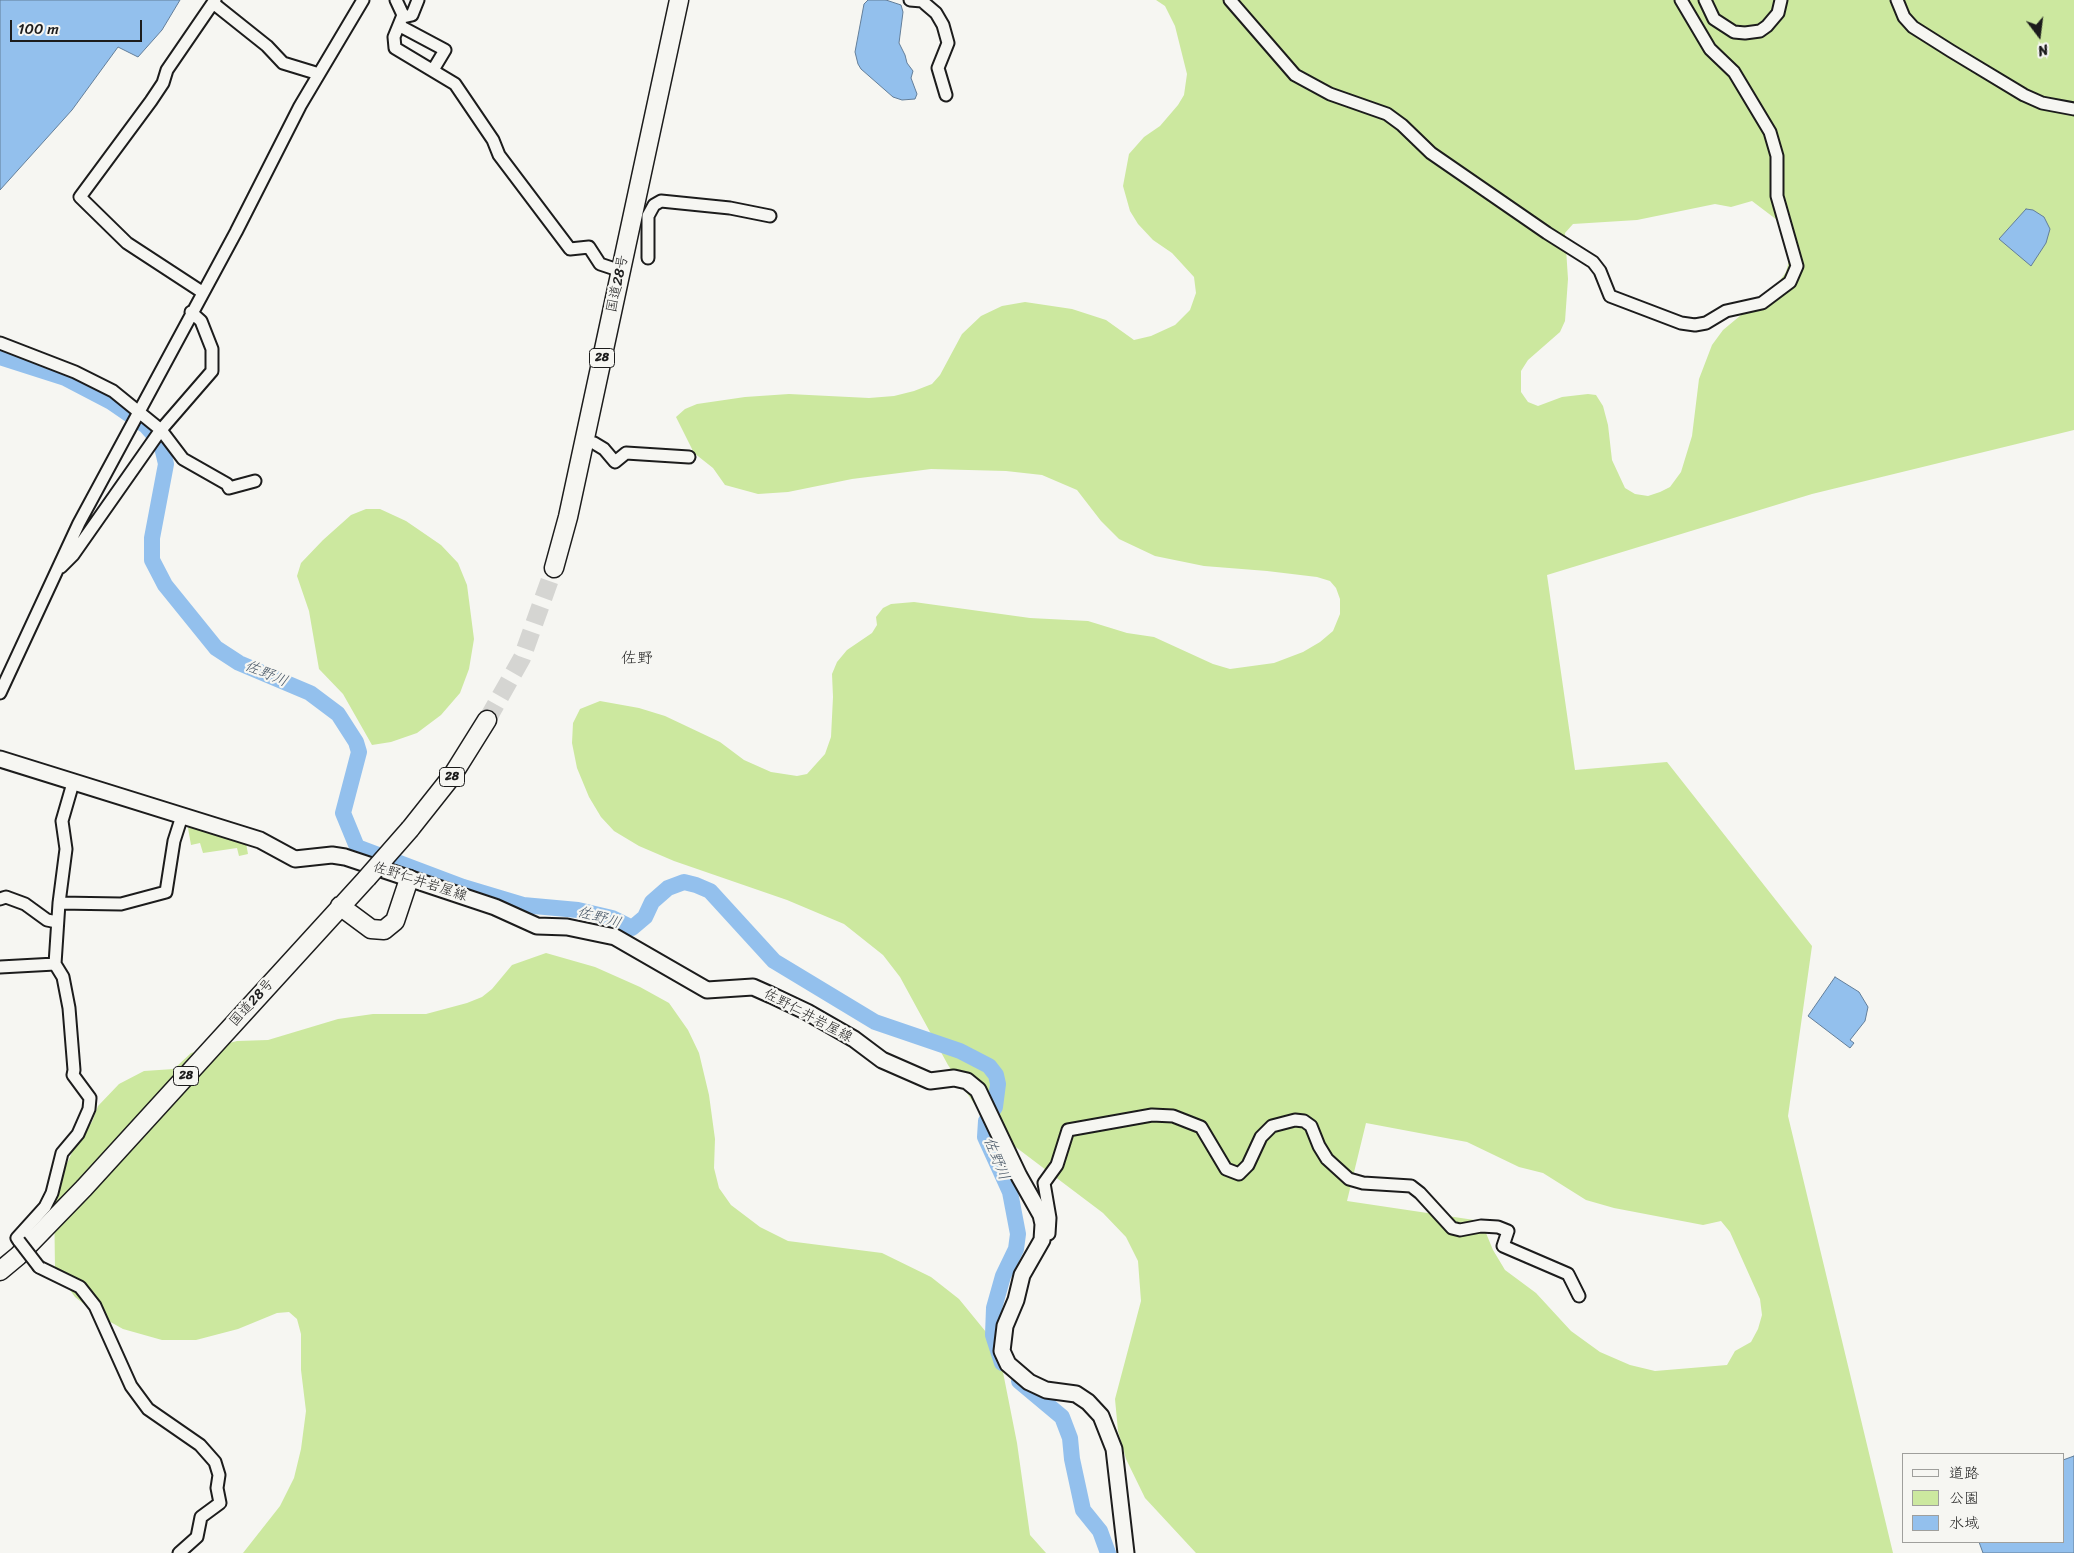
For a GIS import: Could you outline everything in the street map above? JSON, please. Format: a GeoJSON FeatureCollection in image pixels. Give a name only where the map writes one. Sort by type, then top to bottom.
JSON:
{"type":"FeatureCollection","features":[{"type":"Feature","properties":{"kind":"highway","name":"国道28号"},"geometry":{"type":"LineString","coordinates":[[554,568],[584,442],[679,0]]}},
{"type":"Feature","properties":{"kind":"highway","name":"国道28号"},"geometry":{"type":"LineString","coordinates":[[0,1271],[18,1256],[84,1188],[340,906],[368,878],[452,776],[487,720]]}},
{"type":"Feature","properties":{"kind":"highway"},"geometry":{"type":"LineString","coordinates":[[340,906],[372,929],[384,930],[395,921],[408,879]]}},
{"type":"Feature","properties":{"kind":"main road","name":"佐野仁井岩屋線"},"geometry":{"type":"LineString","coordinates":[[0,759],[260,840],[295,859],[332,855],[495,907],[537,926],[567,927],[624,940],[707,990],[753,987],[823,1021],[854,1039],[882,1060],[930,1081],[954,1078],[968,1081],[978,1090],[1019,1176],[1041,1215],[1043,1234]]}},
{"type":"Feature","properties":{"kind":"main road"},"geometry":{"type":"LineString","coordinates":[[1043,1234],[1022,1275],[1016,1300],[1005,1326],[1002,1351],[1008,1364],[1029,1382],[1046,1390],[1076,1394],[1088,1402],[1101,1416],[1114,1449],[1126,1553]]}},
{"type":"Feature","properties":{"kind":"street"},"geometry":{"type":"LineString","coordinates":[[0,692],[55,572],[138,411],[236,232],[300,106],[363,0]]}},
{"type":"Feature","properties":{"kind":"street"},"geometry":{"type":"LineString","coordinates":[[396,0],[401,21],[393,41],[395,48],[455,84],[493,140],[499,155],[570,249],[589,247],[600,264],[621,271]]}},
{"type":"Feature","properties":{"kind":"street"},"geometry":{"type":"LineString","coordinates":[[401,21],[412,15],[418,0]]}},
{"type":"Feature","properties":{"kind":"street"},"geometry":{"type":"LineString","coordinates":[[910,0],[922,1],[936,13],[943,25],[948,44],[938,68],[946,94]]}},
{"type":"Feature","properties":{"kind":"street"},"geometry":{"type":"LineString","coordinates":[[1230,0],[1295,75],[1330,94],[1386,114],[1402,125],[1431,154],[1593,262],[1600,271],[1610,296],[1681,324],[1694,325],[1706,323],[1726,311],[1762,303],[1790,282],[1797,266],[1777,196],[1777,156],[1770,132],[1734,72],[1712,52],[1681,0]]}},
{"type":"Feature","properties":{"kind":"street"},"geometry":{"type":"LineString","coordinates":[[1705,0],[1714,19],[1734,32],[1745,34],[1760,31],[1767,26],[1778,13],[1781,0]]}},
{"type":"Feature","properties":{"kind":"street"},"geometry":{"type":"LineString","coordinates":[[1896,0],[1904,17],[1912,27],[1951,51],[2024,95],[2042,103],[2074,109]]}},
{"type":"Feature","properties":{"kind":"street"},"geometry":{"type":"LineString","coordinates":[[202,292],[128,243],[80,197],[151,101],[163,83],[167,70],[214,1],[267,46],[283,63],[319,74]]}},
{"type":"Feature","properties":{"kind":"street"},"geometry":{"type":"LineString","coordinates":[[401,21],[445,50],[433,70]]}},
{"type":"Feature","properties":{"kind":"street"},"geometry":{"type":"LineString","coordinates":[[648,258],[648,216],[654,205],[661,201],[730,208],[770,216]]}},
{"type":"Feature","properties":{"kind":"street"},"geometry":{"type":"LineString","coordinates":[[55,572],[73,556],[150,445],[212,370],[212,349],[201,320],[191,312]]}},
{"type":"Feature","properties":{"kind":"street"},"geometry":{"type":"LineString","coordinates":[[0,342],[75,372],[113,391],[161,431],[183,459],[227,484],[229,488],[254,481]]}},
{"type":"Feature","properties":{"kind":"street"},"geometry":{"type":"LineString","coordinates":[[584,442],[594,443],[604,449],[615,462],[626,453],[689,457]]}},
{"type":"Feature","properties":{"kind":"street"},"geometry":{"type":"LineString","coordinates":[[73,783],[62,821],[66,849],[57,922],[55,964],[63,977],[69,1008],[73,1075],[90,1098],[89,1109],[78,1134],[62,1153],[52,1193],[45,1207],[17,1238],[39,1267],[80,1287],[101,1318],[132,1386],[148,1409],[208,1452],[215,1462],[219,1475],[217,1488],[220,1503],[201,1517],[196,1538],[179,1553]]}},
{"type":"Feature","properties":{"kind":"street"},"geometry":{"type":"LineString","coordinates":[[59,903],[122,904],[166,892],[174,841],[182,816]]}},
{"type":"Feature","properties":{"kind":"street"},"geometry":{"type":"LineString","coordinates":[[0,899],[6,897],[25,904],[47,920],[57,922]]}},
{"type":"Feature","properties":{"kind":"street"},"geometry":{"type":"LineString","coordinates":[[0,967],[55,964]]}},
{"type":"Feature","properties":{"kind":"street"},"geometry":{"type":"LineString","coordinates":[[1043,1234],[1050,1233],[1044,1183],[1057,1165],[1068,1130],[1152,1115],[1173,1116],[1201,1127],[1226,1168],[1239,1174],[1248,1165],[1261,1137],[1272,1126],[1295,1120],[1304,1121],[1311,1126],[1318,1146],[1327,1159],[1349,1179],[1363,1183],[1410,1186],[1420,1193],[1452,1228],[1460,1230],[1481,1226],[1498,1226],[1508,1231],[1503,1246],[1568,1274],[1579,1296]]}},
{"type":"Feature","properties":{"kind":"green space"},"geometry":{"type":"Polygon","coordinates":[[[1156,0],[2074,0],[2074,430],[1812,494],[1547,575],[1575,770],[1667,762],[1812,946],[1788,1116],[1893,1553],[1196,1553],[1145,1498],[1126,1459],[1118,1431],[1115,1399],[1141,1301],[1138,1261],[1126,1237],[1103,1213],[1005,1139],[975,1105],[948,1065],[900,977],[883,955],[844,924],[787,900],[674,861],[639,846],[614,831],[601,817],[589,797],[577,768],[572,743],[573,723],[580,709],[600,701],[639,708],[665,716],[720,742],[744,760],[771,772],[797,776],[807,774],[825,754],[831,737],[832,674],[837,662],[847,650],[872,633],[877,625],[876,617],[883,608],[891,604],[914,602],[1030,618],[1088,621],[1127,633],[1154,637],[1213,664],[1230,669],[1274,663],[1303,652],[1320,642],[1333,631],[1340,614],[1340,599],[1336,588],[1330,581],[1317,577],[1267,571],[1204,566],[1155,556],[1119,539],[1101,521],[1077,490],[1042,475],[1006,471],[931,469],[852,479],[788,492],[758,494],[725,485],[713,468],[694,453],[676,417],[685,409],[697,404],[745,397],[789,394],[869,398],[894,396],[914,391],[932,384],[940,375],[962,334],[981,316],[1002,306],[1025,302],[1072,309],[1106,320],[1134,340],[1151,336],[1175,325],[1190,310],[1196,293],[1194,277],[1172,253],[1153,240],[1138,224],[1130,211],[1123,186],[1129,154],[1144,137],[1160,126],[1184,95],[1187,74],[1175,26],[1165,6],[1156,0]],[[1752,201],[1731,207],[1715,204],[1637,220],[1573,224],[1565,233],[1568,279],[1565,321],[1560,332],[1528,360],[1521,371],[1521,392],[1528,402],[1538,406],[1562,397],[1596,395],[1603,406],[1608,425],[1612,460],[1625,488],[1635,494],[1648,496],[1660,492],[1670,487],[1681,472],[1692,436],[1699,379],[1712,345],[1723,330],[1776,286],[1786,272],[1790,257],[1785,226],[1752,201]],[[1366,1123],[1347,1201],[1481,1221],[1493,1250],[1505,1270],[1536,1293],[1571,1331],[1600,1352],[1630,1365],[1655,1371],[1727,1365],[1735,1351],[1751,1342],[1758,1329],[1762,1315],[1760,1299],[1730,1232],[1721,1221],[1703,1225],[1614,1208],[1586,1200],[1543,1173],[1519,1167],[1467,1142],[1366,1123]]]}},
{"type":"Feature","properties":{"kind":"green space"},"geometry":{"type":"Polygon","coordinates":[[[366,509],[380,509],[406,521],[441,545],[458,563],[467,585],[474,639],[469,669],[460,693],[441,715],[417,733],[391,742],[372,745],[343,694],[319,669],[309,611],[297,576],[301,563],[323,540],[351,515],[366,509]]]}},
{"type":"Feature","properties":{"kind":"green space"},"geometry":{"type":"Polygon","coordinates":[[[192,825],[246,843],[248,854],[239,856],[237,848],[203,853],[200,843],[191,845],[188,828],[192,825]]]}},
{"type":"Feature","properties":{"kind":"green space"},"geometry":{"type":"Polygon","coordinates":[[[546,953],[595,967],[640,987],[669,1003],[688,1030],[699,1053],[709,1095],[715,1139],[714,1168],[719,1188],[731,1205],[760,1227],[788,1241],[882,1253],[931,1277],[959,1299],[986,1332],[1000,1357],[1017,1443],[1030,1535],[1046,1553],[243,1553],[280,1506],[294,1478],[301,1449],[306,1411],[301,1370],[301,1334],[297,1319],[289,1312],[277,1313],[238,1329],[196,1340],[162,1340],[123,1329],[98,1315],[75,1297],[55,1269],[54,1192],[75,1146],[92,1122],[98,1106],[119,1084],[144,1071],[174,1069],[191,1053],[237,1041],[268,1040],[338,1019],[373,1014],[426,1014],[467,1003],[482,997],[492,989],[512,965],[546,953]]]}},
{"type":"Feature","properties":{"kind":"water"},"geometry":{"type":"Polygon","coordinates":[[[0,0],[180,0],[162,30],[138,57],[118,47],[72,110],[0,190],[0,0]]]}},
{"type":"Feature","properties":{"kind":"water"},"geometry":{"type":"Polygon","coordinates":[[[868,0],[886,0],[901,5],[903,12],[899,43],[907,63],[913,71],[911,78],[917,94],[915,99],[902,100],[893,97],[861,69],[858,64],[855,52],[864,4],[868,0]]]}},
{"type":"Feature","properties":{"kind":"water"},"geometry":{"type":"Polygon","coordinates":[[[2026,209],[2033,210],[2044,217],[2050,229],[2046,243],[2031,266],[1999,239],[2026,209]]]}},
{"type":"Feature","properties":{"kind":"water"},"geometry":{"type":"Polygon","coordinates":[[[1835,977],[1859,992],[1868,1007],[1865,1021],[1850,1040],[1854,1043],[1850,1048],[1808,1016],[1835,977]]]}},
{"type":"Feature","properties":{"kind":"water"},"geometry":{"type":"Polygon","coordinates":[[[2074,1456],[2074,1553],[1983,1553],[1979,1543],[2064,1543],[2064,1460],[2074,1456]]]}},
{"type":"Feature","properties":{"kind":"waterway","name":"佐野川"},"geometry":{"type":"LineString","coordinates":[[0,357],[65,378],[111,402],[146,426],[161,443],[166,464],[152,538],[152,560],[165,585],[216,648],[239,663],[310,693],[338,714],[356,742],[359,752],[343,813],[357,847],[463,887],[523,905],[578,910],[612,918],[632,928],[645,917],[652,902],[668,888],[684,882],[696,885],[710,891],[774,961],[875,1022],[960,1051],[989,1066],[996,1075],[998,1084],[995,1107],[986,1121],[985,1137],[1010,1192],[1018,1234],[1016,1249],[1003,1276],[994,1308],[993,1335],[1002,1363]]}},
{"type":"Feature","properties":{"kind":"waterway","name":"佐野川"},"geometry":{"type":"LineString","coordinates":[[1019,1381],[1062,1417],[1070,1438],[1072,1459],[1083,1510],[1100,1531],[1108,1553]]}},
{"type":"Feature","properties":{"kind":"tunnel"},"geometry":{"type":"LineString","coordinates":[[487,720],[522,658],[554,568]]}},
{"type":"Feature","properties":{"kind":"district","name":"佐野"},"geometry":{"type":"Point","coordinates":[637,659]}}]}
